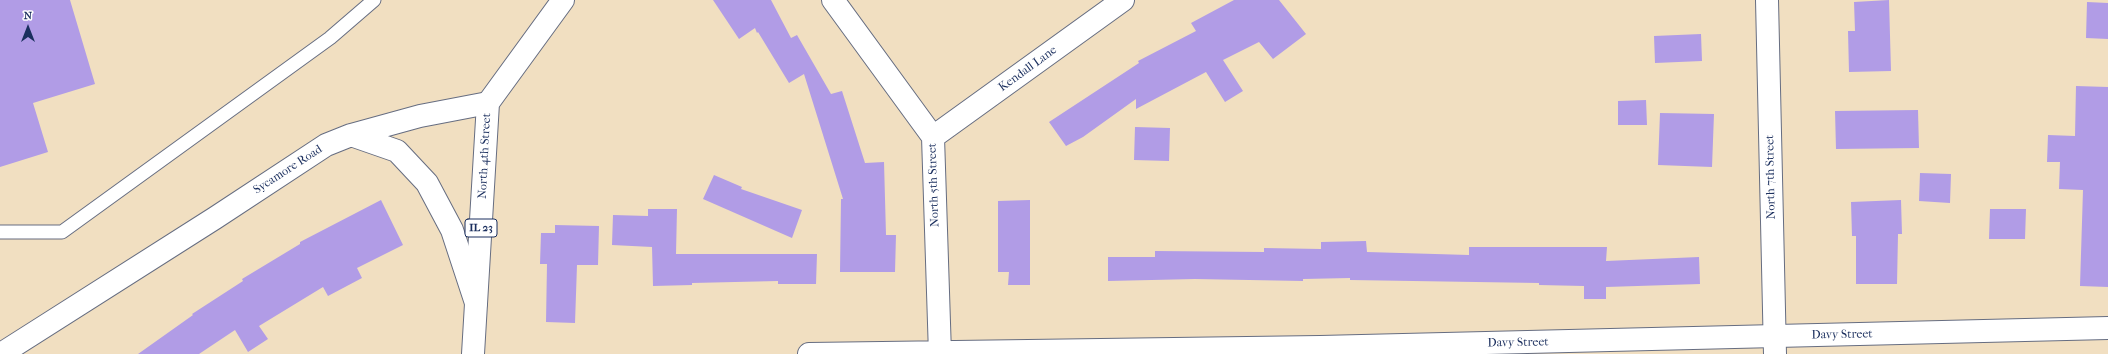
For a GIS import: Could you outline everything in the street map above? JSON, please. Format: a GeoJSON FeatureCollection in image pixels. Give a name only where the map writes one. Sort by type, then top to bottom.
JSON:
{"type":"FeatureCollection","features":[{"type":"Feature","properties":{"kind":"street"},"geometry":{"type":"LineString","coordinates":[[488,103],[563,0]]}},
{"type":"Feature","properties":{"kind":"street","name":"North 5th Street"},"geometry":{"type":"LineString","coordinates":[[833,0],[933,137],[940,354]]}},
{"type":"Feature","properties":{"kind":"street","name":"Kendall Lane"},"geometry":{"type":"LineString","coordinates":[[933,137],[1123,0]]}},
{"type":"Feature","properties":{"kind":"street","name":"North 7th Street"},"geometry":{"type":"LineString","coordinates":[[1767,0],[1775,345]]}},
{"type":"Feature","properties":{"kind":"street","name":"Sycamore Road"},"geometry":{"type":"LineString","coordinates":[[1,354],[215,218],[326,145],[351,135],[420,116],[488,103]]}},
{"type":"Feature","properties":{"kind":"street","name":"North 4th Street"},"geometry":{"type":"LineString","coordinates":[[473,354],[488,103]]}},
{"type":"Feature","properties":{"kind":"street"},"geometry":{"type":"LineString","coordinates":[[351,135],[397,151],[427,183],[452,230],[476,306]]}},
{"type":"Feature","properties":{"kind":"street","name":"Davy Street"},"geometry":{"type":"LineString","coordinates":[[809,354],[1320,351],[1775,345],[2108,328]]}},
{"type":"Feature","properties":{"kind":"lane"},"geometry":{"type":"LineString","coordinates":[[0,232],[62,232],[330,38],[374,0]]}},
{"type":"Feature","properties":{"kind":"building"},"geometry":{"type":"Polygon","coordinates":[[[0,0],[70,0],[95,84],[33,103],[48,152],[0,167],[0,0]]]}},
{"type":"Feature","properties":{"kind":"building"},"geometry":{"type":"Polygon","coordinates":[[[713,0],[771,0],[791,38],[797,35],[831,94],[842,91],[865,163],[884,162],[886,235],[896,235],[895,272],[840,272],[841,199],[843,199],[804,74],[789,83],[755,28],[739,39],[713,0]]]}},
{"type":"Feature","properties":{"kind":"building"},"geometry":{"type":"Polygon","coordinates":[[[1234,0],[1279,0],[1306,34],[1273,59],[1259,42],[1223,60],[1243,91],[1225,102],[1206,72],[1136,109],[1136,99],[1083,137],[1066,146],[1049,122],[1139,63],[1138,61],[1196,31],[1191,23],[1234,0]]]}},
{"type":"Feature","properties":{"kind":"building"},"geometry":{"type":"Polygon","coordinates":[[[1889,0],[1891,71],[1849,72],[1848,31],[1855,31],[1854,2],[1889,0]]]}},
{"type":"Feature","properties":{"kind":"building"},"geometry":{"type":"Polygon","coordinates":[[[2087,2],[2108,3],[2108,39],[2086,38],[2087,2]]]}},
{"type":"Feature","properties":{"kind":"building"},"geometry":{"type":"Polygon","coordinates":[[[1701,34],[1702,61],[1655,63],[1654,36],[1701,34]]]}},
{"type":"Feature","properties":{"kind":"building"},"geometry":{"type":"Polygon","coordinates":[[[2076,86],[2108,87],[2108,287],[2080,286],[2083,190],[2059,189],[2060,162],[2047,162],[2048,135],[2075,136],[2076,86]]]}},
{"type":"Feature","properties":{"kind":"building"},"geometry":{"type":"Polygon","coordinates":[[[1646,100],[1647,125],[1618,125],[1618,101],[1646,100]]]}},
{"type":"Feature","properties":{"kind":"building"},"geometry":{"type":"Polygon","coordinates":[[[1918,110],[1919,148],[1836,149],[1835,111],[1918,110]]]}},
{"type":"Feature","properties":{"kind":"building"},"geometry":{"type":"Polygon","coordinates":[[[1660,113],[1714,114],[1712,167],[1658,165],[1660,113]]]}},
{"type":"Feature","properties":{"kind":"building"},"geometry":{"type":"Polygon","coordinates":[[[1135,127],[1170,128],[1169,161],[1134,160],[1135,127]]]}},
{"type":"Feature","properties":{"kind":"building"},"geometry":{"type":"Polygon","coordinates":[[[1920,173],[1951,174],[1950,203],[1919,201],[1920,173]]]}},
{"type":"Feature","properties":{"kind":"building"},"geometry":{"type":"Polygon","coordinates":[[[714,175],[742,187],[741,189],[802,210],[792,238],[703,199],[714,175]]]}},
{"type":"Feature","properties":{"kind":"building"},"geometry":{"type":"Polygon","coordinates":[[[381,200],[403,245],[357,268],[362,278],[328,296],[323,287],[259,326],[268,339],[248,352],[235,330],[199,354],[138,354],[193,315],[192,314],[243,281],[242,279],[300,244],[300,242],[381,200]]]}},
{"type":"Feature","properties":{"kind":"building"},"geometry":{"type":"Polygon","coordinates":[[[1030,200],[1030,285],[1008,285],[1009,272],[998,272],[998,201],[1030,200]]]}},
{"type":"Feature","properties":{"kind":"building"},"geometry":{"type":"Polygon","coordinates":[[[1901,200],[1902,234],[1898,234],[1897,284],[1856,284],[1856,236],[1852,236],[1851,202],[1901,200]]]}},
{"type":"Feature","properties":{"kind":"building"},"geometry":{"type":"Polygon","coordinates":[[[648,209],[677,209],[676,254],[817,254],[816,284],[778,284],[778,281],[692,283],[692,285],[653,286],[652,247],[612,245],[613,215],[648,216],[648,209]]]}},
{"type":"Feature","properties":{"kind":"building"},"geometry":{"type":"Polygon","coordinates":[[[1990,209],[2026,209],[2025,239],[1989,239],[1990,209]]]}},
{"type":"Feature","properties":{"kind":"building"},"geometry":{"type":"Polygon","coordinates":[[[555,225],[599,226],[598,265],[577,265],[575,323],[546,322],[547,264],[540,264],[541,233],[555,233],[555,225]]]}},
{"type":"Feature","properties":{"kind":"building"},"geometry":{"type":"Polygon","coordinates":[[[1366,241],[1367,252],[1469,255],[1469,247],[1607,247],[1606,261],[1699,257],[1700,284],[1606,287],[1606,299],[1584,299],[1584,286],[1539,285],[1539,283],[1350,280],[1350,278],[1303,279],[1303,281],[1195,279],[1108,281],[1108,257],[1155,257],[1155,251],[1264,252],[1264,248],[1321,249],[1321,242],[1366,241]]]}}]}
